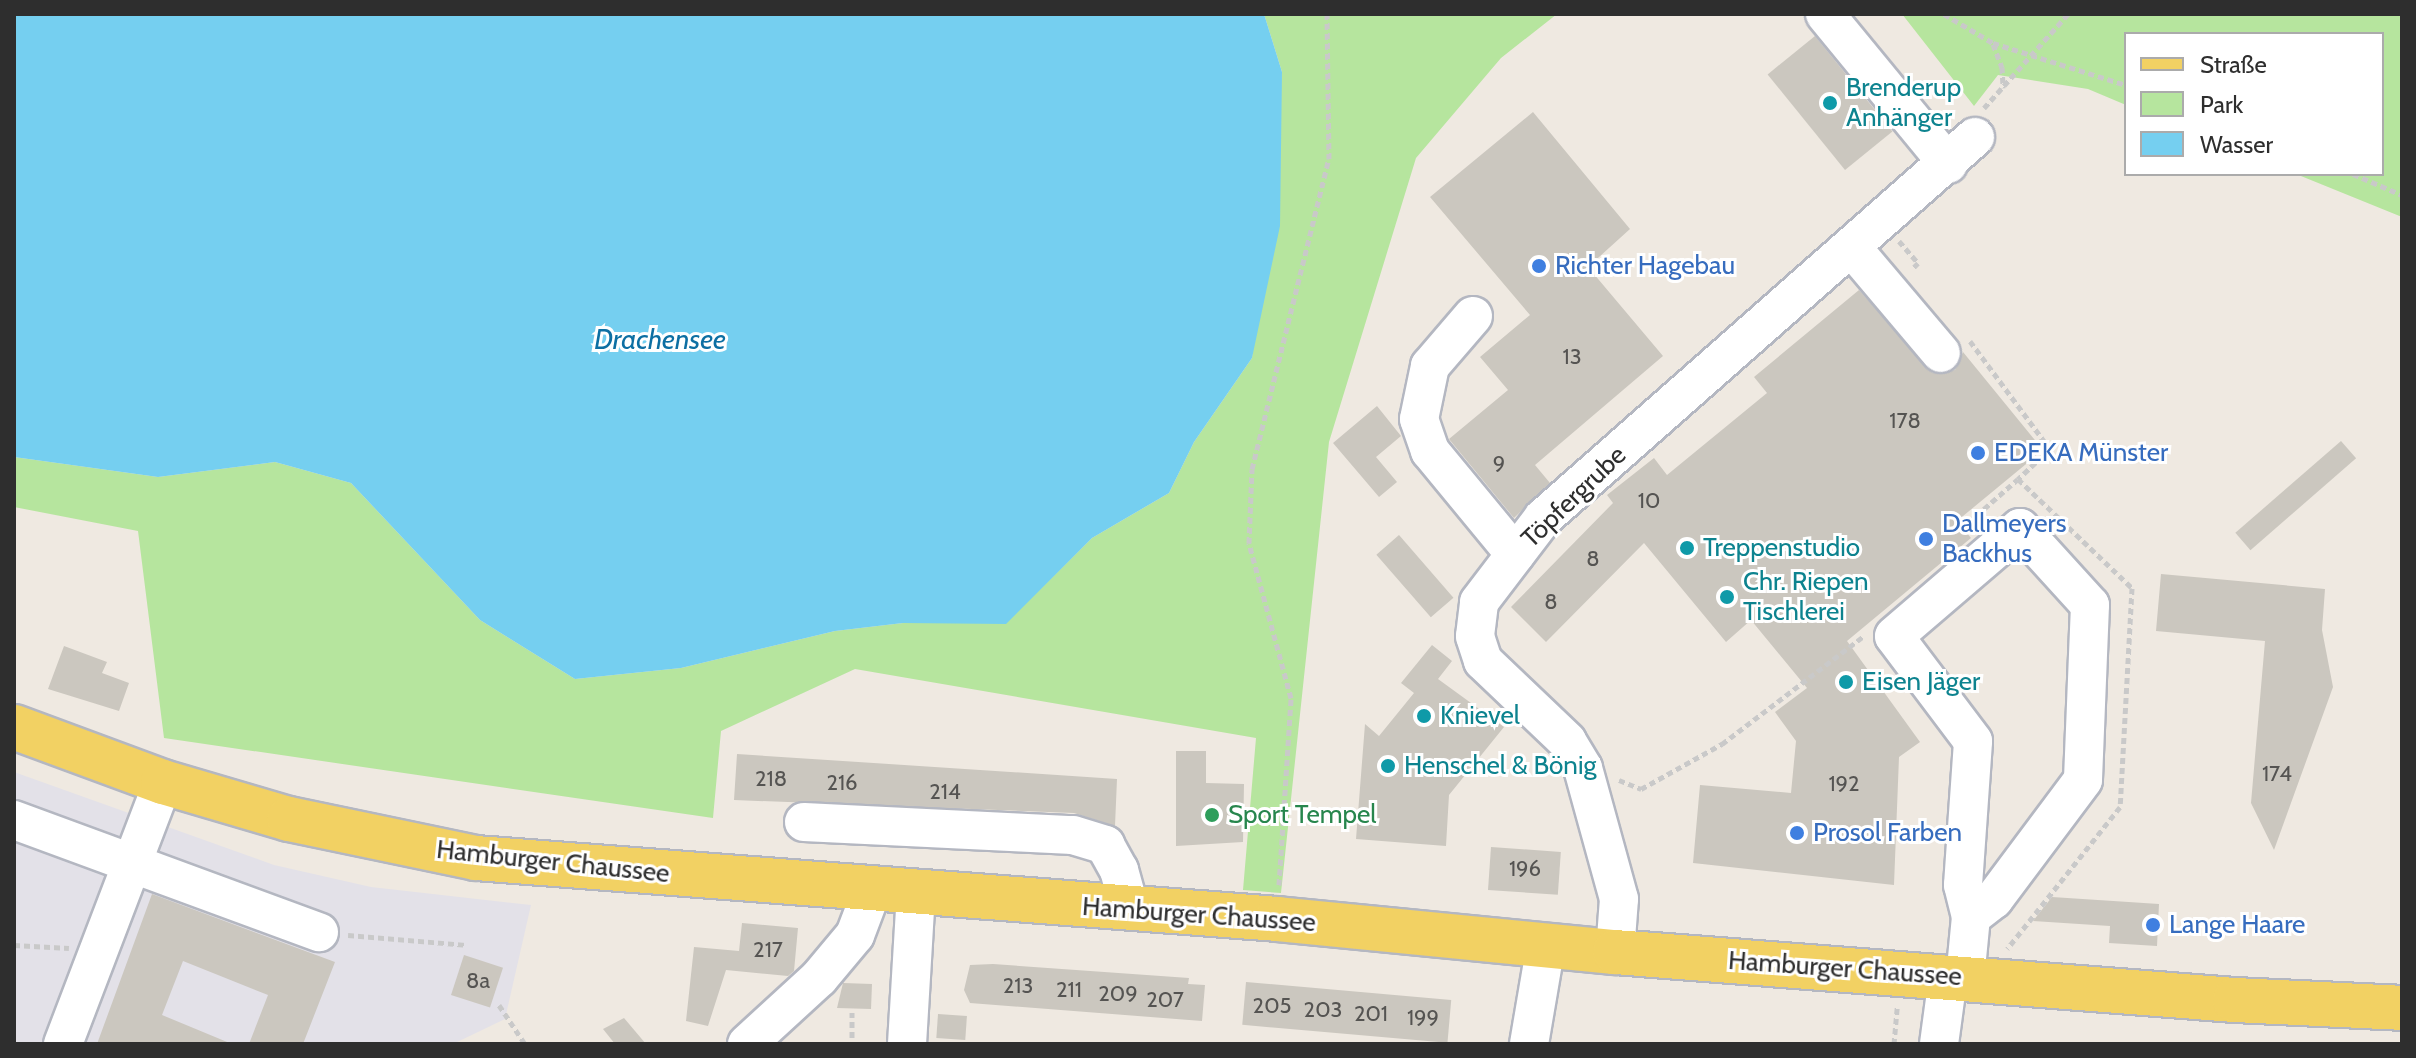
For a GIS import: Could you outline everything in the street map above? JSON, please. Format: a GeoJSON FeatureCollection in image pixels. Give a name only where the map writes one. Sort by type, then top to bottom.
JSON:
{"type":"FeatureCollection","features":[{"type":"Feature","properties":{"kind":"main road","name":"Hamburger Chaussee"},"geometry":{"type":"LineString","coordinates":[[14,727],[163,782],[320,827],[476,858],[1277,919],[1615,952],[2402,1008]]}},
{"type":"Feature","properties":{"kind":"street"},"geometry":{"type":"LineString","coordinates":[[1825,14],[1948,164]]}},
{"type":"Feature","properties":{"kind":"street","name":"Töpfergrube"},"geometry":{"type":"LineString","coordinates":[[1615,952],[1619,899],[1586,781],[1567,741],[1483,661],[1475,636],[1479,602],[1543,518],[1853,249],[1975,137]]}},
{"type":"Feature","properties":{"kind":"street"},"geometry":{"type":"LineString","coordinates":[[1853,249],[1941,353]]}},
{"type":"Feature","properties":{"kind":"street"},"geometry":{"type":"LineString","coordinates":[[1473,316],[1430,366],[1419,419],[1430,451],[1515,554]]}},
{"type":"Feature","properties":{"kind":"street"},"geometry":{"type":"LineString","coordinates":[[1939,1044],[1956,978],[1967,901],[1973,741],[1894,636],[2020,528],[2090,605],[2083,780],[1994,899],[1967,901]]}},
{"type":"Feature","properties":{"kind":"street"},"geometry":{"type":"LineString","coordinates":[[63,1044],[163,782]]}},
{"type":"Feature","properties":{"kind":"street"},"geometry":{"type":"LineString","coordinates":[[14,820],[319,932]]}},
{"type":"Feature","properties":{"kind":"street"},"geometry":{"type":"LineString","coordinates":[[804,822],[1073,835],[1105,845],[1119,870],[1130,910]]}},
{"type":"Feature","properties":{"kind":"street"},"geometry":{"type":"LineString","coordinates":[[747,1044],[819,978],[855,935],[872,890]]}},
{"type":"Feature","properties":{"kind":"street"},"geometry":{"type":"LineString","coordinates":[[907,1044],[916,893]]}},
{"type":"Feature","properties":{"kind":"street"},"geometry":{"type":"LineString","coordinates":[[1529,1044],[1546,945]]}},
{"type":"Feature","properties":{"kind":"path"},"geometry":{"type":"LineString","coordinates":[[1277,919],[1291,698],[1249,543],[1252,469],[1329,159],[1327,14]]}},
{"type":"Feature","properties":{"kind":"path"},"geometry":{"type":"LineString","coordinates":[[1944,14],[1993,43],[2124,84]]}},
{"type":"Feature","properties":{"kind":"path"},"geometry":{"type":"LineString","coordinates":[[1975,137],[1986,123],[1979,114],[2068,14]]}},
{"type":"Feature","properties":{"kind":"path"},"geometry":{"type":"LineString","coordinates":[[1993,43],[2002,67],[2003,88]]}},
{"type":"Feature","properties":{"kind":"path"},"geometry":{"type":"LineString","coordinates":[[2358,176],[2402,195]]}},
{"type":"Feature","properties":{"kind":"path"},"geometry":{"type":"LineString","coordinates":[[1976,538],[1969,522],[2018,479]]}},
{"type":"Feature","properties":{"kind":"path"},"geometry":{"type":"LineString","coordinates":[[1586,781],[1614,778],[1641,789],[1722,744],[1872,629]]}},
{"type":"Feature","properties":{"kind":"path"},"geometry":{"type":"LineString","coordinates":[[319,932],[466,945]]}},
{"type":"Feature","properties":{"kind":"path"},"geometry":{"type":"LineString","coordinates":[[14,945],[83,949],[97,954]]}},
{"type":"Feature","properties":{"kind":"path"},"geometry":{"type":"LineString","coordinates":[[499,1005],[525,1044]]}},
{"type":"Feature","properties":{"kind":"path"},"geometry":{"type":"LineString","coordinates":[[852,1012],[852,1044]]}},
{"type":"Feature","properties":{"kind":"shaded area"},"geometry":{"type":"Polygon","coordinates":[[[14,772],[274,865],[371,887],[531,905],[505,1019],[453,1044],[14,1044],[14,772]]]}},
{"type":"Feature","properties":{"kind":"green space"},"geometry":{"type":"Polygon","coordinates":[[[1264,14],[1557,14],[1501,58],[1416,158],[1329,442],[1281,893],[1243,890],[1256,738],[855,669],[721,731],[713,818],[164,738],[138,531],[14,507],[14,457],[158,477],[275,462],[351,483],[480,620],[575,679],[681,668],[835,631],[903,623],[1006,623],[1092,538],[1169,493],[1194,442],[1252,358],[1282,72],[1264,14]]]}},
{"type":"Feature","properties":{"kind":"green space"},"geometry":{"type":"Polygon","coordinates":[[[1902,14],[2402,14],[2402,217],[2301,176],[2384,176],[2384,32],[2124,32],[2124,104],[2088,89],[1998,75],[1974,106],[1902,14]]]}},
{"type":"Feature","properties":{"kind":"water","name":"Drachensee"},"geometry":{"type":"Polygon","coordinates":[[[14,14],[1264,14],[1282,72],[1280,226],[1252,358],[1194,442],[1169,493],[1092,538],[1006,624],[903,623],[835,631],[681,668],[575,679],[480,620],[351,483],[275,462],[158,477],[14,457],[14,14]]]}},
{"type":"Feature","properties":{"kind":"building","name":"Brenderup Anhänger"},"geometry":{"type":"Polygon","coordinates":[[[1815,36],[1892,132],[1845,170],[1768,74],[1815,36]]]}},
{"type":"Feature","properties":{"kind":"building"},"geometry":{"type":"Polygon","coordinates":[[[1533,112],[1630,229],[1588,267],[1663,356],[1535,465],[1550,483],[1514,518],[1449,439],[1508,390],[1480,357],[1530,315],[1430,197],[1533,112]]]}},
{"type":"Feature","properties":{"kind":"building"},"geometry":{"type":"Polygon","coordinates":[[[1859,290],[1933,373],[1955,370],[1963,352],[2043,450],[1957,521],[1971,538],[1847,641],[1920,742],[1899,757],[1894,885],[1693,863],[1700,785],[1791,793],[1796,741],[1775,712],[1807,688],[1751,620],[1726,642],[1644,543],[1546,642],[1511,607],[1613,503],[1607,495],[1654,458],[1667,475],[1767,393],[1754,377],[1859,290]]]}},
{"type":"Feature","properties":{"kind":"building"},"geometry":{"type":"Polygon","coordinates":[[[1377,406],[1401,436],[1376,457],[1397,482],[1379,497],[1333,443],[1377,406]]]}},
{"type":"Feature","properties":{"kind":"building"},"geometry":{"type":"Polygon","coordinates":[[[2341,441],[2356,458],[2250,550],[2235,533],[2341,441]]]}},
{"type":"Feature","properties":{"kind":"building"},"geometry":{"type":"Polygon","coordinates":[[[1399,535],[1453,598],[1431,617],[1376,555],[1399,535]]]}},
{"type":"Feature","properties":{"kind":"building"},"geometry":{"type":"Polygon","coordinates":[[[2161,574],[2325,589],[2322,630],[2333,687],[2274,850],[2251,803],[2265,641],[2156,631],[2161,574]]]}},
{"type":"Feature","properties":{"kind":"building"},"geometry":{"type":"Polygon","coordinates":[[[1432,645],[1452,661],[1438,679],[1504,727],[1449,795],[1446,846],[1356,839],[1365,724],[1379,736],[1414,693],[1401,683],[1432,645]]]}},
{"type":"Feature","properties":{"kind":"building"},"geometry":{"type":"Polygon","coordinates":[[[64,646],[107,662],[102,673],[129,683],[119,711],[48,689],[64,646]]]}},
{"type":"Feature","properties":{"kind":"building"},"geometry":{"type":"Polygon","coordinates":[[[1176,751],[1206,751],[1206,783],[1244,784],[1243,842],[1176,846],[1176,751]]]}},
{"type":"Feature","properties":{"kind":"building"},"geometry":{"type":"Polygon","coordinates":[[[737,754],[1117,779],[1115,826],[1074,813],[734,800],[737,754]]]}},
{"type":"Feature","properties":{"kind":"building"},"geometry":{"type":"Polygon","coordinates":[[[1491,847],[1561,852],[1558,895],[1488,890],[1491,847]]]}},
{"type":"Feature","properties":{"kind":"building"},"geometry":{"type":"Polygon","coordinates":[[[152,894],[335,962],[303,1044],[249,1044],[268,995],[183,961],[162,1015],[232,1044],[97,1044],[152,894]]]}},
{"type":"Feature","properties":{"kind":"building"},"geometry":{"type":"Polygon","coordinates":[[[2052,897],[2159,904],[2157,946],[2109,943],[2110,926],[2033,921],[2052,897]]]}},
{"type":"Feature","properties":{"kind":"building"},"geometry":{"type":"Polygon","coordinates":[[[742,923],[798,928],[794,971],[788,976],[726,970],[708,1026],[686,1021],[694,947],[739,951],[742,923]]]}},
{"type":"Feature","properties":{"kind":"building"},"geometry":{"type":"Polygon","coordinates":[[[464,955],[503,968],[490,1008],[451,995],[464,955]]]}},
{"type":"Feature","properties":{"kind":"building"},"geometry":{"type":"Polygon","coordinates":[[[970,965],[1189,978],[1188,984],[1205,985],[1202,1021],[970,1003],[964,990],[970,965]]]}},
{"type":"Feature","properties":{"kind":"building"},"geometry":{"type":"Polygon","coordinates":[[[1246,982],[1451,1000],[1447,1043],[1242,1025],[1246,982]]]}},
{"type":"Feature","properties":{"kind":"building"},"geometry":{"type":"Polygon","coordinates":[[[843,983],[872,984],[871,1009],[837,1008],[843,983]]]}},
{"type":"Feature","properties":{"kind":"building"},"geometry":{"type":"Polygon","coordinates":[[[938,1014],[967,1016],[965,1040],[936,1038],[938,1014]]]}},
{"type":"Feature","properties":{"kind":"building"},"geometry":{"type":"Polygon","coordinates":[[[624,1018],[646,1044],[615,1044],[603,1029],[624,1018]]]}},
{"type":"Feature","properties":{"kind":"place","name":"Brenderup Anhänger"},"geometry":{"type":"Point","coordinates":[1830,103]}},
{"type":"Feature","properties":{"kind":"place","name":"Richter Hagebau"},"geometry":{"type":"Point","coordinates":[1539,266]}},
{"type":"Feature","properties":{"kind":"place","name":"EDEKA Münster"},"geometry":{"type":"Point","coordinates":[1978,453]}},
{"type":"Feature","properties":{"kind":"place","name":"Dallmeyers Backhus"},"geometry":{"type":"Point","coordinates":[1926,539]}},
{"type":"Feature","properties":{"kind":"place","name":"Treppenstudio"},"geometry":{"type":"Point","coordinates":[1687,548]}},
{"type":"Feature","properties":{"kind":"place","name":"Chr. Riepen Tischlerei"},"geometry":{"type":"Point","coordinates":[1727,597]}},
{"type":"Feature","properties":{"kind":"place","name":"Eisen Jäger"},"geometry":{"type":"Point","coordinates":[1846,682]}},
{"type":"Feature","properties":{"kind":"place","name":"Knievel"},"geometry":{"type":"Point","coordinates":[1424,716]}},
{"type":"Feature","properties":{"kind":"place","name":"Henschel & Bönig"},"geometry":{"type":"Point","coordinates":[1388,766]}},
{"type":"Feature","properties":{"kind":"place","name":"Sport Tempel"},"geometry":{"type":"Point","coordinates":[1212,815]}},
{"type":"Feature","properties":{"kind":"place","name":"Prosol Farben"},"geometry":{"type":"Point","coordinates":[1797,833]}},
{"type":"Feature","properties":{"kind":"place","name":"Lange Haare"},"geometry":{"type":"Point","coordinates":[2153,925]}}]}
